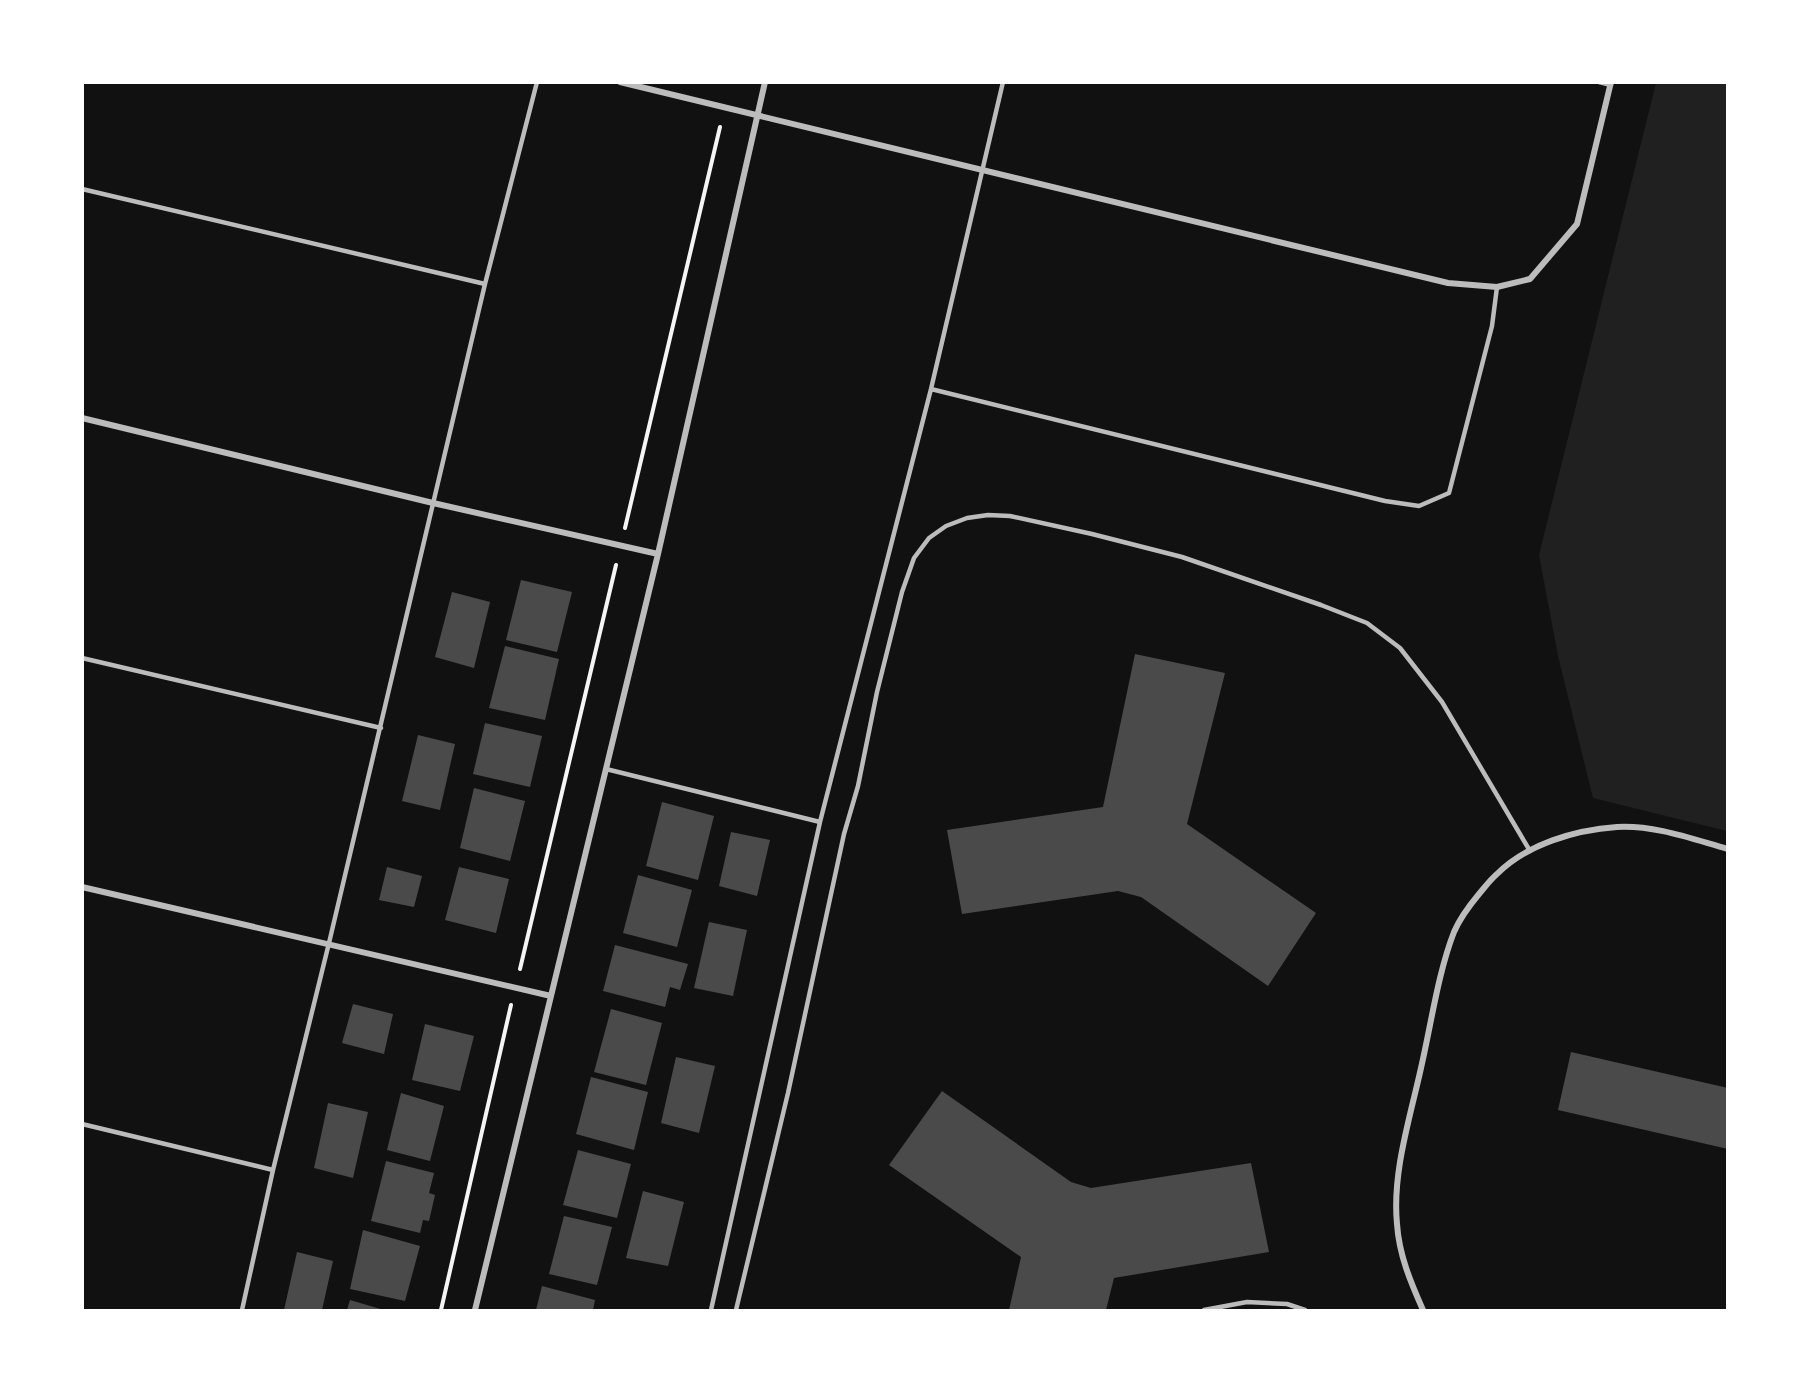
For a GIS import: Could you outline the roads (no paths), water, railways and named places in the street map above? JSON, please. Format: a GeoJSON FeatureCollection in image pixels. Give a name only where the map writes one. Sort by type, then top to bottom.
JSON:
{"type":"FeatureCollection","features":[{"type":"Feature","properties":{"kind":"street"},"geometry":{"type":"LineString","coordinates":[[620,82],[1448,283],[1497,287],[1530,279],[1577,224],[1611,84]]}},
{"type":"Feature","properties":{"kind":"street"},"geometry":{"type":"LineString","coordinates":[[475,1311],[658,554],[765,82]]}},
{"type":"Feature","properties":{"kind":"street"},"geometry":{"type":"LineString","coordinates":[[82,418],[433,503],[658,554]]}},
{"type":"Feature","properties":{"kind":"street"},"geometry":{"type":"LineString","coordinates":[[1423,1311],[1410,1280],[1397,1225],[1397,1192],[1407,1134],[1444,965],[1454,931],[1467,909],[1497,873],[1515,859],[1562,836],[1617,827],[1671,833],[1728,849]]}},
{"type":"Feature","properties":{"kind":"street"},"geometry":{"type":"LineString","coordinates":[[82,887],[551,996]]}},
{"type":"Feature","properties":{"kind":"lane"},"geometry":{"type":"LineString","coordinates":[[242,1311],[273,1170],[381,728],[485,284],[537,82]]}},
{"type":"Feature","properties":{"kind":"lane"},"geometry":{"type":"LineString","coordinates":[[711,1311],[820,822],[931,389],[1003,82]]}},
{"type":"Feature","properties":{"kind":"lane"},"geometry":{"type":"LineString","coordinates":[[1599,82],[1611,84]]}},
{"type":"Feature","properties":{"kind":"lane"},"geometry":{"type":"LineString","coordinates":[[82,189],[485,284]]}},
{"type":"Feature","properties":{"kind":"lane"},"geometry":{"type":"LineString","coordinates":[[931,389],[1385,501],[1419,506],[1449,493],[1492,326],[1497,287]]}},
{"type":"Feature","properties":{"kind":"lane"},"geometry":{"type":"LineString","coordinates":[[735,1311],[788,1093],[844,834],[858,786],[877,692],[902,592],[914,558],[929,538],[946,526],[967,518],[988,515],[1010,516],[1092,534],[1182,557],[1321,604],[1367,623],[1400,648],[1442,702],[1530,851]]}},
{"type":"Feature","properties":{"kind":"lane"},"geometry":{"type":"LineString","coordinates":[[82,658],[381,728]]}},
{"type":"Feature","properties":{"kind":"lane"},"geometry":{"type":"LineString","coordinates":[[606,769],[820,822]]}},
{"type":"Feature","properties":{"kind":"lane"},"geometry":{"type":"LineString","coordinates":[[82,1124],[273,1170]]}},
{"type":"Feature","properties":{"kind":"lane"},"geometry":{"type":"LineString","coordinates":[[1204,1311],[1247,1302],[1287,1304],[1305,1311]]}}]}
